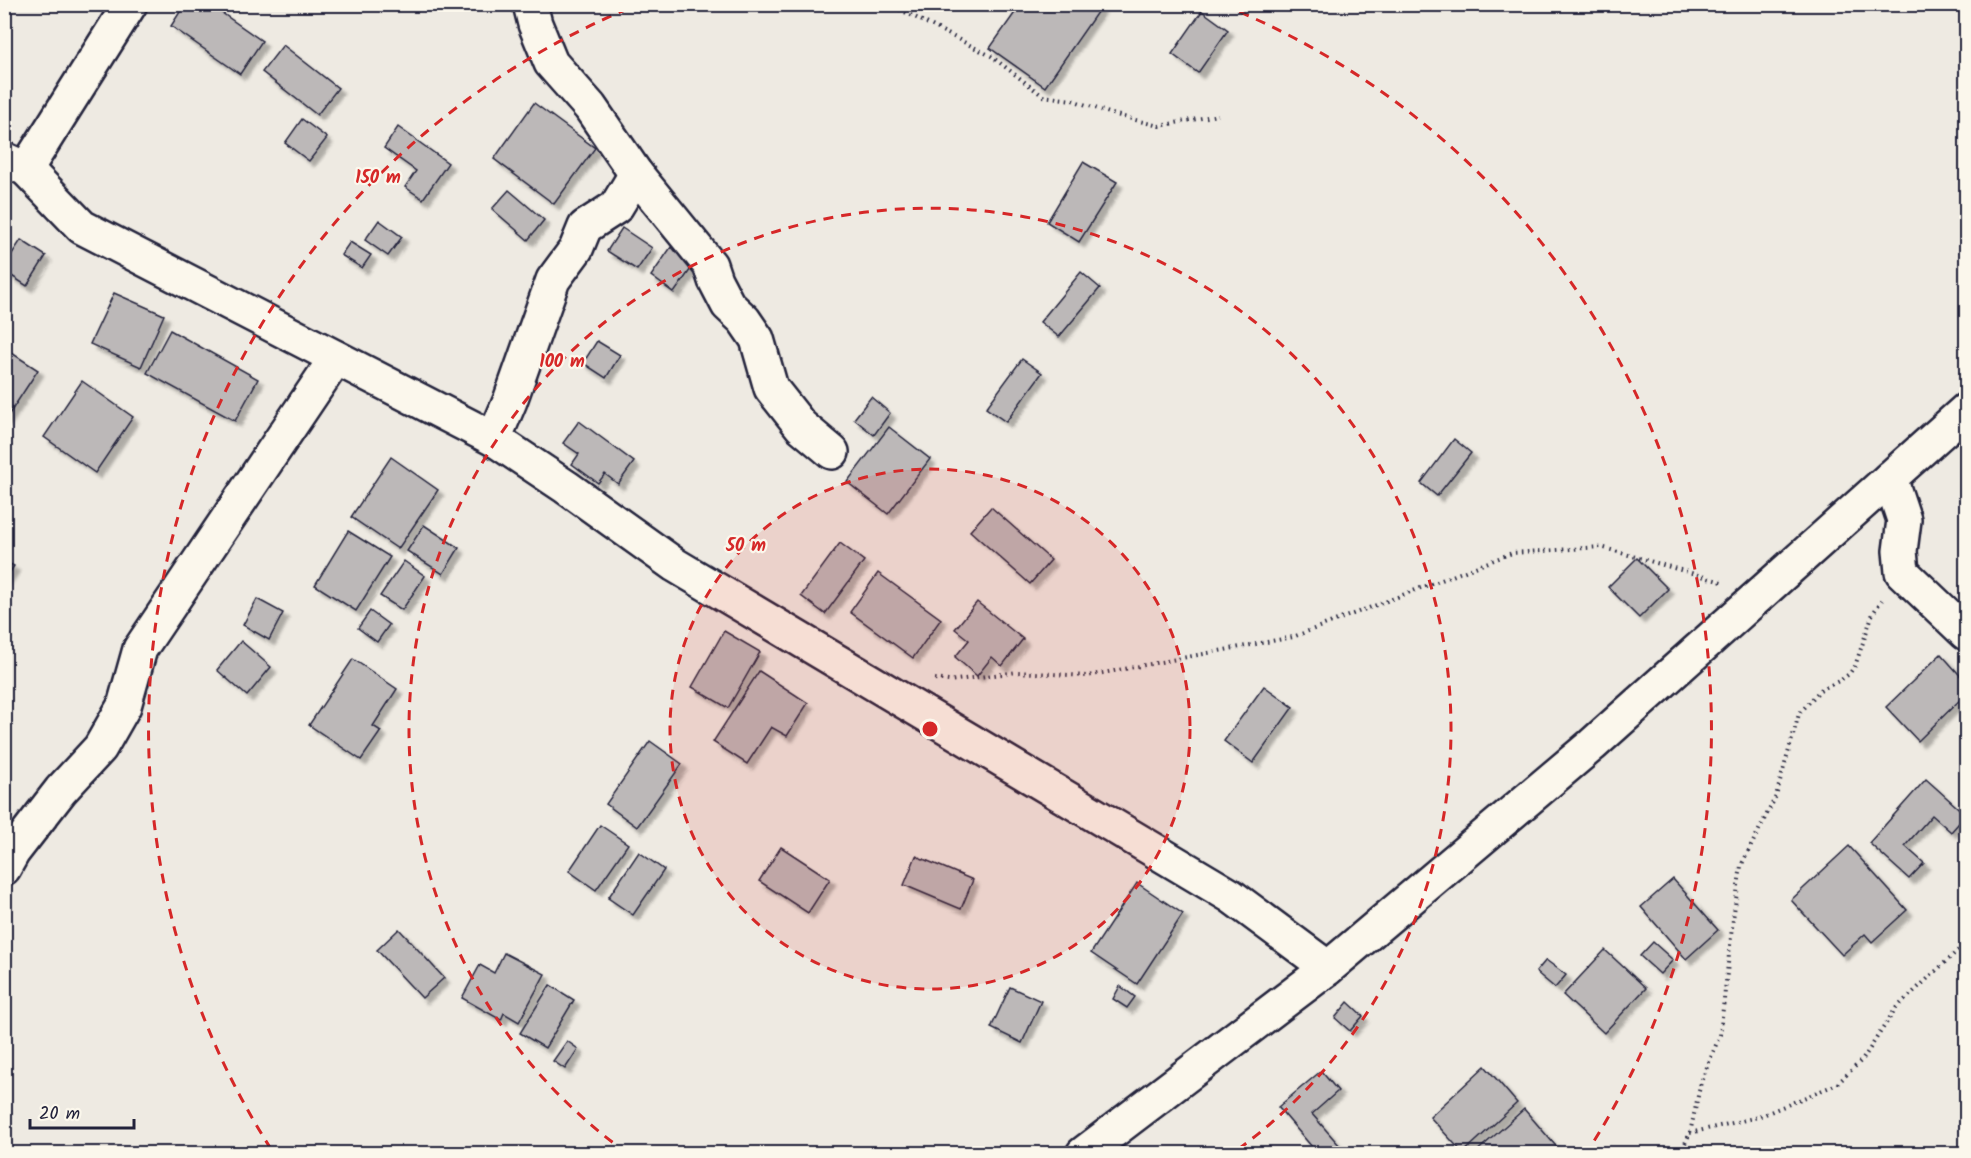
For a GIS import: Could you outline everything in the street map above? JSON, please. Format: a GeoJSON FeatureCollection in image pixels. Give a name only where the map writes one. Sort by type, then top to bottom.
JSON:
{"type":"FeatureCollection","features":[{"type":"Feature","properties":{"kind":"street"},"geometry":{"type":"LineString","coordinates":[[130,4],[15,164],[82,227],[494,439],[567,487],[675,565],[1231,896],[1328,968]]}},
{"type":"Feature","properties":{"kind":"street"},"geometry":{"type":"LineString","coordinates":[[530,4],[550,63],[590,107],[636,174],[710,265],[728,305],[744,320],[757,339],[771,388],[801,426],[832,452]]}},
{"type":"Feature","properties":{"kind":"street"},"geometry":{"type":"LineString","coordinates":[[494,439],[553,279],[576,249],[585,227],[616,207],[636,174]]}},
{"type":"Feature","properties":{"kind":"street"},"geometry":{"type":"LineString","coordinates":[[4,868],[13,852],[54,799],[100,748],[124,706],[140,649],[336,358]]}},
{"type":"Feature","properties":{"kind":"street"},"geometry":{"type":"LineString","coordinates":[[1083,1154],[1328,968],[1592,745],[1966,410]]}},
{"type":"Feature","properties":{"kind":"street"},"geometry":{"type":"LineString","coordinates":[[1890,478],[1905,520],[1900,551],[1902,572],[1966,633]]}},
{"type":"Feature","properties":{"kind":"path"},"geometry":{"type":"LineString","coordinates":[[889,4],[991,56],[1043,96],[1071,100],[1112,114],[1159,126],[1218,115]]}},
{"type":"Feature","properties":{"kind":"path"},"geometry":{"type":"LineString","coordinates":[[930,678],[950,681],[1017,672],[1087,676],[1293,638],[1512,553],[1601,547],[1762,593]]}},
{"type":"Feature","properties":{"kind":"path"},"geometry":{"type":"LineString","coordinates":[[1680,1154],[1690,1133],[1701,1082],[1720,1035],[1741,866],[1776,796],[1799,714],[1820,690],[1841,680],[1855,666],[1873,613],[1902,572]]}},
{"type":"Feature","properties":{"kind":"path"},"geometry":{"type":"LineString","coordinates":[[1690,1133],[1758,1117],[1837,1083],[1863,1059],[1896,1008],[1966,943]]}},
{"type":"Feature","properties":{"kind":"building"},"geometry":{"type":"Polygon","coordinates":[[[185,4],[209,4],[262,41],[240,74],[171,26],[185,4]]]}},
{"type":"Feature","properties":{"kind":"building"},"geometry":{"type":"Polygon","coordinates":[[[1021,4],[1095,4],[1100,8],[1045,87],[990,48],[1021,4]]]}},
{"type":"Feature","properties":{"kind":"building"},"geometry":{"type":"Polygon","coordinates":[[[1202,11],[1228,30],[1198,73],[1172,54],[1202,11]]]}},
{"type":"Feature","properties":{"kind":"building"},"geometry":{"type":"Polygon","coordinates":[[[283,45],[338,88],[317,115],[262,72],[283,45]]]}},
{"type":"Feature","properties":{"kind":"building"},"geometry":{"type":"Polygon","coordinates":[[[534,103],[595,148],[554,204],[494,159],[534,103]]]}},
{"type":"Feature","properties":{"kind":"building"},"geometry":{"type":"Polygon","coordinates":[[[302,119],[327,138],[309,161],[285,143],[302,119]]]}},
{"type":"Feature","properties":{"kind":"building"},"geometry":{"type":"Polygon","coordinates":[[[398,127],[448,163],[423,199],[405,187],[416,171],[384,148],[398,127]]]}},
{"type":"Feature","properties":{"kind":"building"},"geometry":{"type":"Polygon","coordinates":[[[1083,162],[1117,182],[1079,242],[1047,222],[1083,162]]]}},
{"type":"Feature","properties":{"kind":"building"},"geometry":{"type":"Polygon","coordinates":[[[509,190],[544,220],[528,240],[492,209],[509,190]]]}},
{"type":"Feature","properties":{"kind":"building"},"geometry":{"type":"Polygon","coordinates":[[[379,220],[402,237],[388,256],[365,240],[379,220]]]}},
{"type":"Feature","properties":{"kind":"building"},"geometry":{"type":"Polygon","coordinates":[[[622,228],[652,248],[637,270],[607,251],[622,228]]]}},
{"type":"Feature","properties":{"kind":"building"},"geometry":{"type":"Polygon","coordinates":[[[21,240],[46,256],[27,286],[4,271],[4,266],[21,240]]]}},
{"type":"Feature","properties":{"kind":"building"},"geometry":{"type":"Polygon","coordinates":[[[676,240],[700,256],[674,293],[651,276],[676,240]]]}},
{"type":"Feature","properties":{"kind":"building"},"geometry":{"type":"Polygon","coordinates":[[[350,242],[371,255],[362,268],[341,255],[350,242]]]}},
{"type":"Feature","properties":{"kind":"building"},"geometry":{"type":"Polygon","coordinates":[[[1081,272],[1100,288],[1059,337],[1040,322],[1081,272]]]}},
{"type":"Feature","properties":{"kind":"building"},"geometry":{"type":"Polygon","coordinates":[[[114,293],[164,315],[141,367],[90,344],[114,293]]]}},
{"type":"Feature","properties":{"kind":"building"},"geometry":{"type":"Polygon","coordinates":[[[170,330],[258,379],[235,421],[147,373],[170,330]]]}},
{"type":"Feature","properties":{"kind":"building"},"geometry":{"type":"Polygon","coordinates":[[[597,341],[620,355],[606,378],[583,363],[597,341]]]}},
{"type":"Feature","properties":{"kind":"building"},"geometry":{"type":"Polygon","coordinates":[[[4,348],[38,370],[4,422],[4,348]]]}},
{"type":"Feature","properties":{"kind":"building"},"geometry":{"type":"Polygon","coordinates":[[[1022,359],[1042,373],[1006,422],[986,408],[1022,359]]]}},
{"type":"Feature","properties":{"kind":"building"},"geometry":{"type":"Polygon","coordinates":[[[82,381],[133,417],[95,473],[44,437],[82,381]]]}},
{"type":"Feature","properties":{"kind":"building"},"geometry":{"type":"Polygon","coordinates":[[[871,397],[890,413],[874,435],[854,419],[871,397]]]}},
{"type":"Feature","properties":{"kind":"building"},"geometry":{"type":"Polygon","coordinates":[[[579,421],[634,462],[618,484],[605,474],[598,483],[572,464],[579,454],[563,443],[579,421]]]}},
{"type":"Feature","properties":{"kind":"building"},"geometry":{"type":"Polygon","coordinates":[[[889,427],[930,459],[888,514],[847,482],[889,427]]]}},
{"type":"Feature","properties":{"kind":"building"},"geometry":{"type":"Polygon","coordinates":[[[1454,439],[1471,453],[1437,496],[1421,483],[1454,439]]]}},
{"type":"Feature","properties":{"kind":"building"},"geometry":{"type":"Polygon","coordinates":[[[391,457],[438,490],[398,549],[351,517],[391,457]]]}},
{"type":"Feature","properties":{"kind":"building"},"geometry":{"type":"Polygon","coordinates":[[[991,507],[1051,560],[1030,584],[970,531],[991,507]]]}},
{"type":"Feature","properties":{"kind":"building"},"geometry":{"type":"Polygon","coordinates":[[[424,525],[459,548],[443,574],[407,551],[424,525]]]}},
{"type":"Feature","properties":{"kind":"building"},"geometry":{"type":"Polygon","coordinates":[[[348,531],[390,557],[356,611],[315,585],[348,531]]]}},
{"type":"Feature","properties":{"kind":"building"},"geometry":{"type":"Polygon","coordinates":[[[840,543],[864,561],[825,614],[801,596],[840,543]]]}},
{"type":"Feature","properties":{"kind":"building"},"geometry":{"type":"Polygon","coordinates":[[[1637,558],[1668,589],[1639,618],[1608,587],[1637,558]]]}},
{"type":"Feature","properties":{"kind":"building"},"geometry":{"type":"Polygon","coordinates":[[[4,561],[14,566],[4,581],[4,561]]]}},
{"type":"Feature","properties":{"kind":"building"},"geometry":{"type":"Polygon","coordinates":[[[404,561],[425,576],[402,610],[380,596],[404,561]]]}},
{"type":"Feature","properties":{"kind":"building"},"geometry":{"type":"Polygon","coordinates":[[[878,573],[941,619],[913,658],[850,612],[878,573]]]}},
{"type":"Feature","properties":{"kind":"building"},"geometry":{"type":"Polygon","coordinates":[[[257,599],[283,613],[269,640],[243,625],[257,599]]]}},
{"type":"Feature","properties":{"kind":"building"},"geometry":{"type":"Polygon","coordinates":[[[977,602],[1023,639],[1002,666],[992,657],[977,676],[955,657],[969,640],[955,629],[977,602]]]}},
{"type":"Feature","properties":{"kind":"building"},"geometry":{"type":"Polygon","coordinates":[[[370,611],[389,625],[377,642],[358,628],[370,611]]]}},
{"type":"Feature","properties":{"kind":"building"},"geometry":{"type":"Polygon","coordinates":[[[724,631],[760,652],[728,708],[692,687],[724,631]]]}},
{"type":"Feature","properties":{"kind":"building"},"geometry":{"type":"Polygon","coordinates":[[[241,641],[271,667],[247,696],[217,670],[241,641]]]}},
{"type":"Feature","properties":{"kind":"building"},"geometry":{"type":"Polygon","coordinates":[[[1941,654],[1966,682],[1966,694],[1918,741],[1886,707],[1941,654]]]}},
{"type":"Feature","properties":{"kind":"building"},"geometry":{"type":"Polygon","coordinates":[[[353,659],[397,689],[373,726],[381,731],[361,760],[309,725],[353,659]]]}},
{"type":"Feature","properties":{"kind":"building"},"geometry":{"type":"Polygon","coordinates":[[[759,671],[808,703],[787,736],[771,727],[747,764],[713,742],[759,671]]]}},
{"type":"Feature","properties":{"kind":"building"},"geometry":{"type":"Polygon","coordinates":[[[1264,686],[1293,707],[1253,763],[1224,741],[1264,686]]]}},
{"type":"Feature","properties":{"kind":"building"},"geometry":{"type":"Polygon","coordinates":[[[650,741],[682,764],[637,827],[606,804],[650,741]]]}},
{"type":"Feature","properties":{"kind":"building"},"geometry":{"type":"Polygon","coordinates":[[[1926,779],[1966,815],[1951,832],[1932,815],[1905,846],[1924,863],[1909,879],[1869,843],[1926,779]]]}},
{"type":"Feature","properties":{"kind":"building"},"geometry":{"type":"Polygon","coordinates":[[[600,825],[628,844],[596,890],[569,871],[600,825]]]}},
{"type":"Feature","properties":{"kind":"building"},"geometry":{"type":"Polygon","coordinates":[[[1849,846],[1907,910],[1872,942],[1865,934],[1842,955],[1791,900],[1849,846]]]}},
{"type":"Feature","properties":{"kind":"building"},"geometry":{"type":"Polygon","coordinates":[[[781,847],[830,879],[808,913],[759,881],[781,847]]]}},
{"type":"Feature","properties":{"kind":"building"},"geometry":{"type":"Polygon","coordinates":[[[639,852],[664,870],[633,915],[608,898],[639,852]]]}},
{"type":"Feature","properties":{"kind":"building"},"geometry":{"type":"Polygon","coordinates":[[[916,856],[973,880],[961,909],[904,885],[916,856]]]}},
{"type":"Feature","properties":{"kind":"building"},"geometry":{"type":"Polygon","coordinates":[[[1673,879],[1718,930],[1686,959],[1641,907],[1673,879]]]}},
{"type":"Feature","properties":{"kind":"building"},"geometry":{"type":"Polygon","coordinates":[[[1137,883],[1183,914],[1137,984],[1091,953],[1137,883]]]}},
{"type":"Feature","properties":{"kind":"building"},"geometry":{"type":"Polygon","coordinates":[[[399,929],[444,978],[422,998],[377,950],[399,929]]]}},
{"type":"Feature","properties":{"kind":"building"},"geometry":{"type":"Polygon","coordinates":[[[1653,942],[1673,960],[1660,974],[1640,956],[1653,942]]]}},
{"type":"Feature","properties":{"kind":"building"},"geometry":{"type":"Polygon","coordinates":[[[1605,950],[1646,988],[1604,1033],[1563,995],[1605,950]]]}},
{"type":"Feature","properties":{"kind":"building"},"geometry":{"type":"Polygon","coordinates":[[[504,953],[545,974],[519,1022],[504,1013],[501,1020],[462,998],[480,965],[494,973],[504,953]]]}},
{"type":"Feature","properties":{"kind":"building"},"geometry":{"type":"Polygon","coordinates":[[[1546,960],[1566,975],[1555,988],[1536,972],[1546,960]]]}},
{"type":"Feature","properties":{"kind":"building"},"geometry":{"type":"Polygon","coordinates":[[[550,985],[574,1000],[545,1048],[520,1033],[550,985]]]}},
{"type":"Feature","properties":{"kind":"building"},"geometry":{"type":"Polygon","coordinates":[[[1120,986],[1135,997],[1127,1008],[1113,999],[1120,986]]]}},
{"type":"Feature","properties":{"kind":"building"},"geometry":{"type":"Polygon","coordinates":[[[1010,987],[1041,1001],[1022,1043],[991,1028],[1010,987]]]}},
{"type":"Feature","properties":{"kind":"building"},"geometry":{"type":"Polygon","coordinates":[[[1348,1002],[1363,1016],[1350,1031],[1335,1018],[1348,1002]]]}},
{"type":"Feature","properties":{"kind":"building"},"geometry":{"type":"Polygon","coordinates":[[[567,1041],[578,1049],[565,1069],[553,1061],[567,1041]]]}},
{"type":"Feature","properties":{"kind":"building"},"geometry":{"type":"Polygon","coordinates":[[[1485,1066],[1517,1103],[1463,1153],[1430,1117],[1485,1066]]]}},
{"type":"Feature","properties":{"kind":"building"},"geometry":{"type":"Polygon","coordinates":[[[1321,1071],[1338,1091],[1312,1114],[1347,1154],[1318,1154],[1278,1107],[1321,1071]]]}},
{"type":"Feature","properties":{"kind":"building"},"geometry":{"type":"Polygon","coordinates":[[[1524,1109],[1561,1152],[1559,1154],[1530,1154],[1525,1148],[1518,1154],[1474,1154],[1524,1109]]]}}]}
